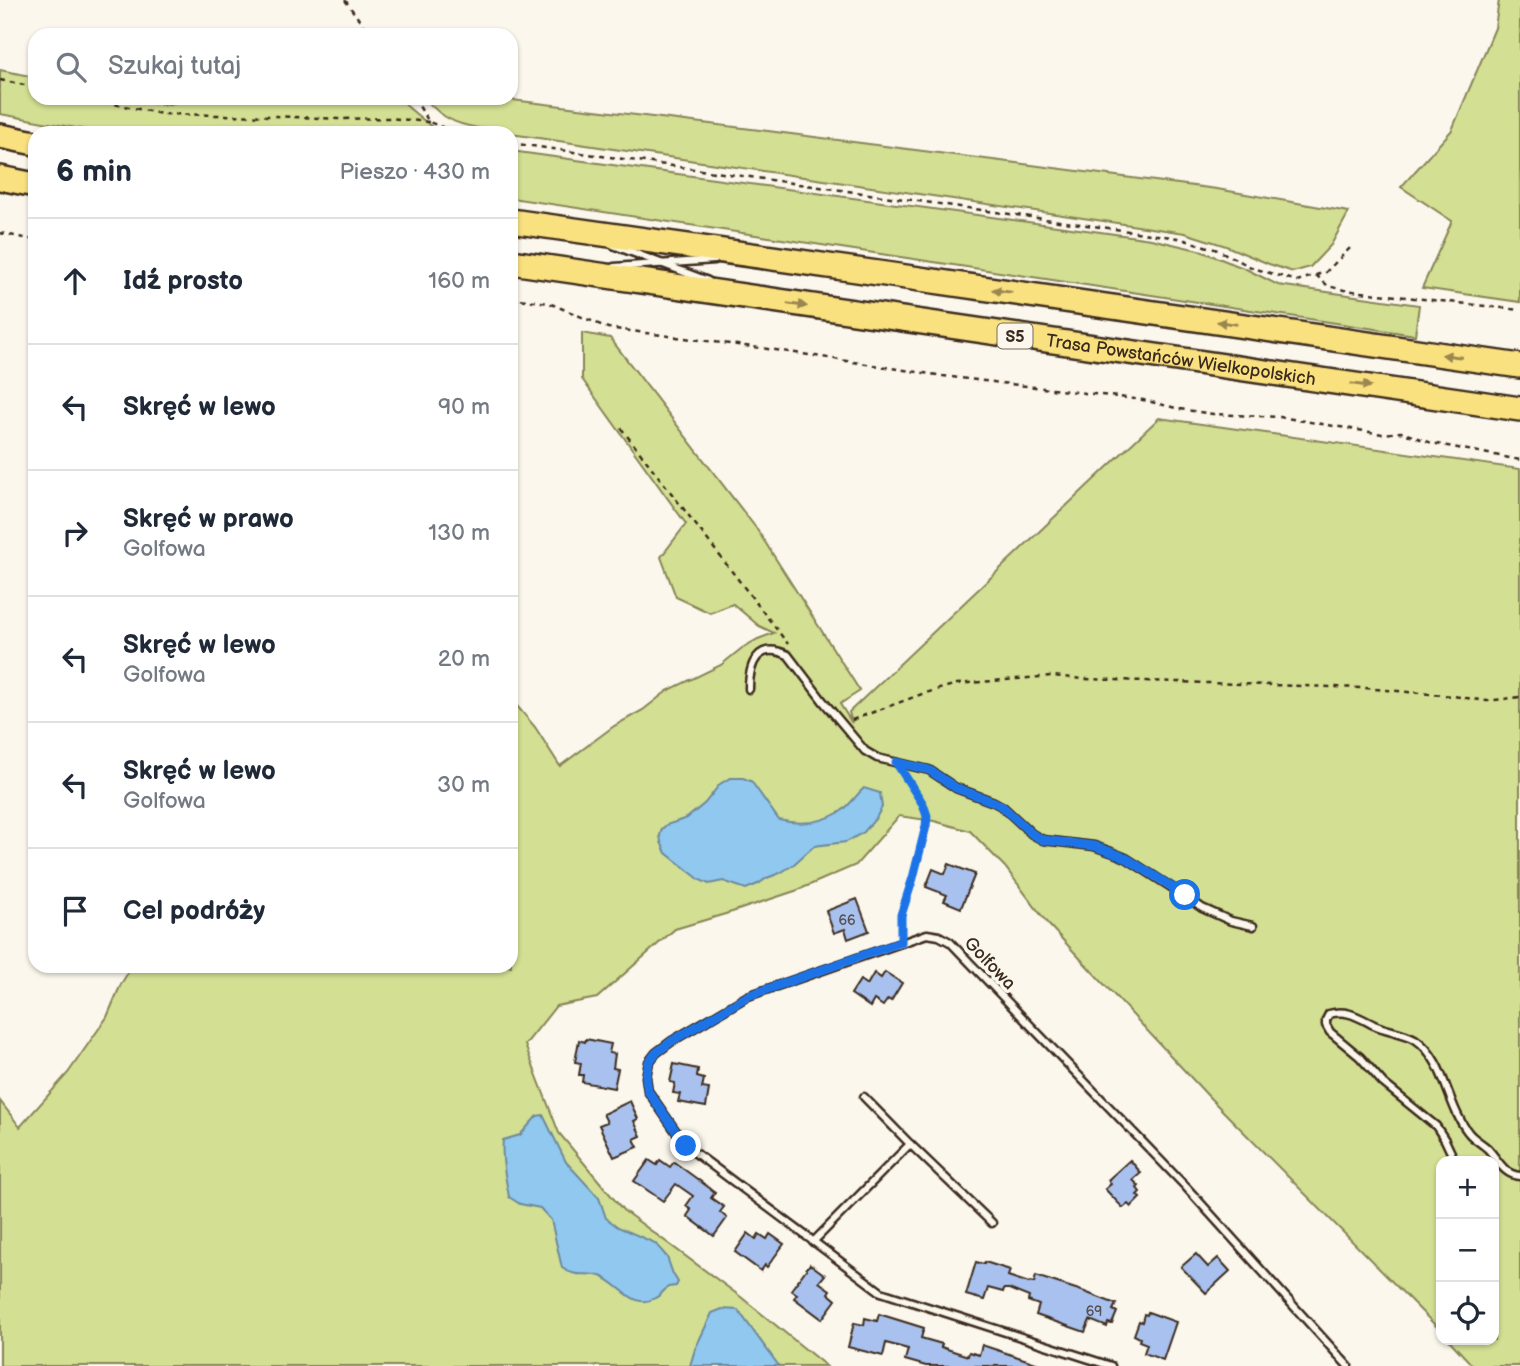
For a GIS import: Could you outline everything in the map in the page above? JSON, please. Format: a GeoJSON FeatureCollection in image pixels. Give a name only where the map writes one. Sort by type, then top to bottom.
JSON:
{"type":"FeatureCollection","features":[{"type":"Feature","properties":{"kind":"highway"},"geometry":{"type":"LineString","coordinates":[[0,136],[28,142]]}},
{"type":"Feature","properties":{"kind":"highway"},"geometry":{"type":"LineString","coordinates":[[0,178],[28,184]]}},
{"type":"Feature","properties":{"kind":"highway"},"geometry":{"type":"LineString","coordinates":[[518,222],[1520,366]]}},
{"type":"Feature","properties":{"kind":"highway","name":"Trasa Powstańców Wielkopolskich"},"geometry":{"type":"LineString","coordinates":[[518,263],[1520,409]]}},
{"type":"Feature","properties":{"kind":"lane"},"geometry":{"type":"LineString","coordinates":[[573,230],[599,240]]}},
{"type":"Feature","properties":{"kind":"lane"},"geometry":{"type":"LineString","coordinates":[[612,245],[755,299]]}},
{"type":"Feature","properties":{"kind":"lane"},"geometry":{"type":"LineString","coordinates":[[567,271],[762,257]]}},
{"type":"Feature","properties":{"kind":"lane"},"geometry":{"type":"LineString","coordinates":[[750,689],[751,666],[757,656],[768,651],[779,651],[788,655],[822,701],[865,751],[877,758],[929,770],[956,788],[994,802],[1043,840],[1094,846],[1126,858],[1209,912],[1253,926]]}},
{"type":"Feature","properties":{"kind":"lane","name":"Golfowa"},"geometry":{"type":"LineString","coordinates":[[1111,1366],[881,1292],[686,1146],[648,1091],[646,1077],[649,1062],[672,1041],[748,996],[926,934],[939,936],[950,942],[1186,1187],[1348,1366]]}},
{"type":"Feature","properties":{"kind":"lane"},"geometry":{"type":"LineString","coordinates":[[1453,1156],[1436,1126],[1383,1083],[1360,1057],[1330,1032],[1326,1025],[1329,1014],[1351,1013],[1378,1027],[1415,1040],[1432,1058],[1468,1132],[1493,1156]]}},
{"type":"Feature","properties":{"kind":"lane"},"geometry":{"type":"LineString","coordinates":[[864,1097],[992,1223]]}},
{"type":"Feature","properties":{"kind":"lane"},"geometry":{"type":"LineString","coordinates":[[813,1242],[910,1144]]}},
{"type":"Feature","properties":{"kind":"lane"},"geometry":{"type":"LineString","coordinates":[[1499,1164],[1513,1175],[1520,1176]]}},
{"type":"Feature","properties":{"kind":"path"},"geometry":{"type":"LineString","coordinates":[[345,0],[365,28]]}},
{"type":"Feature","properties":{"kind":"path"},"geometry":{"type":"LineString","coordinates":[[0,80],[28,86]]}},
{"type":"Feature","properties":{"kind":"path"},"geometry":{"type":"LineString","coordinates":[[119,105],[162,114],[390,118],[429,122],[439,126]]}},
{"type":"Feature","properties":{"kind":"path"},"geometry":{"type":"LineString","coordinates":[[418,105],[429,122]]}},
{"type":"Feature","properties":{"kind":"path"},"geometry":{"type":"LineString","coordinates":[[518,144],[1178,238],[1218,250],[1253,268],[1297,281],[1325,272],[1351,247]]}},
{"type":"Feature","properties":{"kind":"path"},"geometry":{"type":"LineString","coordinates":[[0,233],[28,239]]}},
{"type":"Feature","properties":{"kind":"path"},"geometry":{"type":"LineString","coordinates":[[1316,275],[1328,286],[1344,290],[1520,310]]}},
{"type":"Feature","properties":{"kind":"path"},"geometry":{"type":"LineString","coordinates":[[518,299],[549,303],[608,328],[943,376],[1143,400],[1213,414],[1280,417],[1382,433],[1401,432],[1433,443],[1520,460]]}},
{"type":"Feature","properties":{"kind":"path"},"geometry":{"type":"LineString","coordinates":[[621,428],[794,651]]}},
{"type":"Feature","properties":{"kind":"path"},"geometry":{"type":"LineString","coordinates":[[849,721],[957,684],[1052,676],[1364,688],[1487,701],[1520,697]]}},
{"type":"Feature","properties":{"kind":"path"},"geometry":{"type":"LineString","coordinates":[[896,762],[923,804],[927,816],[913,878],[901,915],[901,942]]}},
{"type":"Feature","properties":{"kind":"green space"},"geometry":{"type":"Polygon","coordinates":[[[1499,0],[1520,0],[1520,302],[1422,288],[1452,221],[1401,187],[1452,130],[1495,28],[1499,0]]]}},
{"type":"Feature","properties":{"kind":"green space"},"geometry":{"type":"Polygon","coordinates":[[[0,70],[28,76],[28,105],[407,105],[431,126],[65,126],[0,114],[0,70]]]}},
{"type":"Feature","properties":{"kind":"green space"},"geometry":{"type":"Polygon","coordinates":[[[518,101],[1217,189],[1349,212],[1331,245],[1310,267],[1293,272],[1185,233],[518,135],[518,126],[469,126],[444,116],[431,105],[518,105],[518,101]]]}},
{"type":"Feature","properties":{"kind":"green space"},"geometry":{"type":"Polygon","coordinates":[[[518,152],[1151,239],[1198,250],[1278,285],[1419,305],[1415,335],[518,199],[518,152]]]}},
{"type":"Feature","properties":{"kind":"green space"},"geometry":{"type":"Polygon","coordinates":[[[582,333],[610,338],[756,528],[860,691],[840,704],[852,723],[849,712],[1159,418],[1520,469],[1520,1366],[1473,1366],[1454,1345],[1499,1345],[1499,1156],[1436,1156],[1436,1326],[1210,1098],[1048,924],[1005,867],[970,831],[934,821],[899,816],[856,865],[798,890],[675,929],[597,998],[556,1006],[525,1045],[559,1133],[623,1210],[741,1297],[826,1366],[0,1366],[0,1101],[20,1127],[68,1073],[107,1017],[128,973],[518,973],[518,707],[535,727],[560,766],[667,691],[721,665],[742,648],[774,633],[759,626],[733,604],[710,613],[676,597],[661,557],[686,524],[582,379],[582,333]]]}},
{"type":"Feature","properties":{"kind":"water"},"geometry":{"type":"Polygon","coordinates":[[[730,778],[751,781],[779,820],[787,822],[810,822],[833,816],[864,788],[880,793],[882,807],[864,832],[846,842],[814,846],[793,865],[758,884],[746,889],[723,881],[709,884],[666,853],[660,835],[666,825],[687,818],[705,803],[720,784],[730,778]]]}},
{"type":"Feature","properties":{"kind":"water"},"geometry":{"type":"Polygon","coordinates":[[[543,1115],[566,1162],[599,1198],[606,1218],[618,1227],[655,1243],[667,1257],[678,1282],[676,1286],[668,1287],[655,1298],[640,1301],[600,1276],[572,1273],[562,1268],[551,1220],[540,1208],[520,1204],[509,1197],[504,1169],[503,1140],[520,1135],[537,1116],[543,1115]]]}},
{"type":"Feature","properties":{"kind":"water"},"geometry":{"type":"Polygon","coordinates":[[[722,1309],[738,1310],[779,1366],[690,1366],[712,1313],[722,1309]]]}},
{"type":"Feature","properties":{"kind":"building"},"geometry":{"type":"Polygon","coordinates":[[[949,864],[975,874],[961,908],[944,901],[947,895],[926,887],[933,869],[945,874],[949,864]]]}},
{"type":"Feature","properties":{"kind":"building"},"geometry":{"type":"Polygon","coordinates":[[[857,899],[869,931],[848,939],[845,929],[834,933],[826,911],[857,899]]]}},
{"type":"Feature","properties":{"kind":"building"},"geometry":{"type":"Polygon","coordinates":[[[885,972],[902,983],[891,1001],[888,999],[883,1006],[874,1000],[870,1007],[851,994],[860,980],[867,985],[874,973],[881,978],[885,972]]]}},
{"type":"Feature","properties":{"kind":"building"},"geometry":{"type":"Polygon","coordinates":[[[586,1039],[611,1044],[609,1053],[615,1054],[613,1068],[618,1069],[614,1088],[582,1082],[583,1075],[579,1075],[581,1063],[575,1062],[579,1040],[585,1042],[586,1039]]]}},
{"type":"Feature","properties":{"kind":"building"},"geometry":{"type":"Polygon","coordinates":[[[674,1064],[698,1069],[697,1077],[704,1079],[702,1088],[709,1089],[706,1107],[678,1102],[680,1094],[673,1093],[675,1083],[670,1082],[674,1064]]]}},
{"type":"Feature","properties":{"kind":"building"},"geometry":{"type":"Polygon","coordinates":[[[630,1101],[638,1119],[634,1121],[641,1136],[634,1139],[638,1147],[614,1157],[599,1125],[607,1122],[603,1114],[630,1101]]]}},
{"type":"Feature","properties":{"kind":"building"},"geometry":{"type":"Polygon","coordinates":[[[649,1160],[657,1165],[660,1160],[670,1167],[674,1162],[715,1192],[711,1198],[724,1207],[720,1212],[727,1218],[714,1236],[687,1216],[691,1210],[686,1206],[693,1196],[676,1184],[663,1201],[634,1181],[649,1160]]]}},
{"type":"Feature","properties":{"kind":"building"},"geometry":{"type":"Polygon","coordinates":[[[1130,1160],[1141,1173],[1133,1180],[1139,1186],[1137,1188],[1140,1192],[1137,1195],[1140,1198],[1131,1207],[1128,1204],[1123,1208],[1105,1189],[1111,1184],[1108,1180],[1130,1160]]]}},
{"type":"Feature","properties":{"kind":"building"},"geometry":{"type":"Polygon","coordinates":[[[748,1233],[756,1239],[759,1234],[767,1239],[770,1234],[784,1244],[761,1271],[735,1252],[748,1233]]]}},
{"type":"Feature","properties":{"kind":"building"},"geometry":{"type":"Polygon","coordinates":[[[1196,1254],[1208,1267],[1218,1258],[1230,1271],[1206,1293],[1181,1267],[1196,1254]]]}},
{"type":"Feature","properties":{"kind":"building"},"geometry":{"type":"Polygon","coordinates":[[[976,1262],[1010,1270],[1008,1276],[1029,1283],[1034,1283],[1036,1276],[1082,1291],[1116,1304],[1113,1310],[1117,1312],[1112,1324],[1108,1323],[1107,1327],[1090,1320],[1085,1332],[1036,1315],[1039,1305],[1028,1301],[1029,1297],[1009,1289],[1004,1289],[1003,1292],[988,1288],[984,1300],[966,1295],[976,1262]]]}},
{"type":"Feature","properties":{"kind":"building"},"geometry":{"type":"Polygon","coordinates":[[[810,1264],[825,1275],[819,1282],[830,1290],[828,1293],[836,1300],[822,1319],[794,1298],[797,1294],[791,1290],[810,1264]]]}},
{"type":"Feature","properties":{"kind":"building"},"geometry":{"type":"Polygon","coordinates":[[[1148,1312],[1176,1322],[1163,1360],[1144,1353],[1147,1344],[1134,1335],[1139,1321],[1142,1322],[1144,1314],[1147,1315],[1148,1312]]]}},
{"type":"Feature","properties":{"kind":"building"},"geometry":{"type":"Polygon","coordinates":[[[879,1314],[924,1328],[921,1338],[968,1356],[969,1352],[979,1355],[982,1345],[1039,1366],[926,1366],[905,1360],[908,1349],[886,1343],[883,1356],[848,1347],[854,1323],[864,1325],[865,1318],[877,1321],[879,1314]]]}},
{"type":"Feature","properties":{"kind":"route"},"geometry":{"type":"LineString","coordinates":[[686,1146],[648,1091],[646,1077],[649,1062],[656,1053],[748,996],[901,942],[901,915],[913,878],[927,816],[923,804],[896,762],[929,770],[956,788],[994,802],[1043,840],[1094,846],[1111,852],[1126,858],[1185,895]]}}]}
